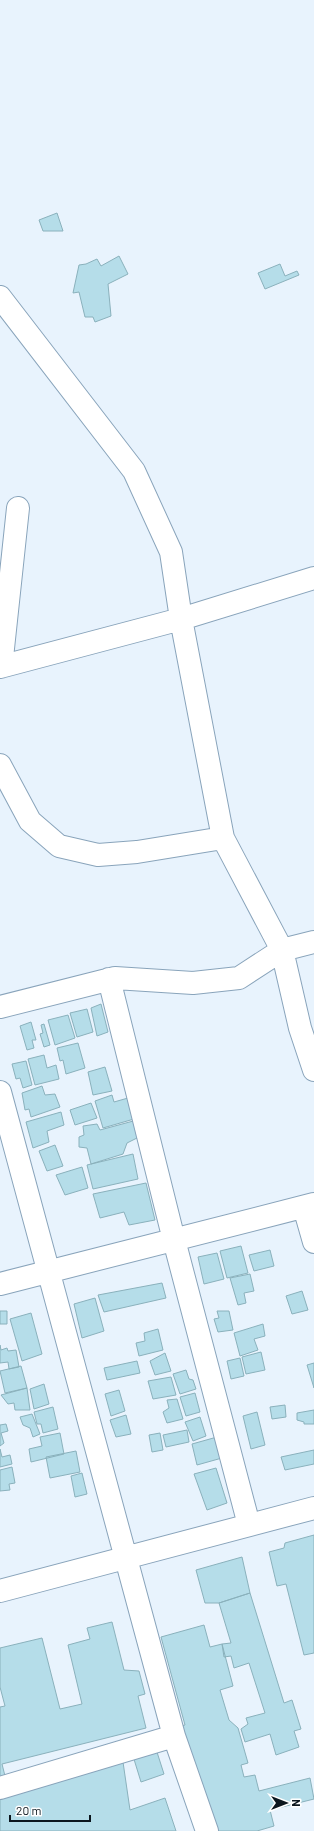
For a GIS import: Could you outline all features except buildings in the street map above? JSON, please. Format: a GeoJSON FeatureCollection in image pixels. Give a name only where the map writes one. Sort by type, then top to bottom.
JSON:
{"type":"FeatureCollection","features":[{"type":"Feature","properties":{"kind":"street"},"geometry":{"type":"LineString","coordinates":[[0,297],[134,471],[171,552],[181,619],[223,838],[282,950],[300,1028],[314,1070]]}},
{"type":"Feature","properties":{"kind":"street"},"geometry":{"type":"LineString","coordinates":[[18,508],[1,667],[181,619],[314,578]]}},
{"type":"Feature","properties":{"kind":"street"},"geometry":{"type":"LineString","coordinates":[[0,765],[30,821],[59,846],[98,855],[137,852],[223,838]]}},
{"type":"Feature","properties":{"kind":"street"},"geometry":{"type":"LineString","coordinates":[[0,1007],[115,978],[193,983],[239,978],[282,950],[314,942]]}},
{"type":"Feature","properties":{"kind":"street"},"geometry":{"type":"LineString","coordinates":[[109,979],[174,1240],[249,1525]]}},
{"type":"Feature","properties":{"kind":"street"},"geometry":{"type":"LineString","coordinates":[[0,1092],[50,1271],[125,1558],[174,1736],[207,1831]]}},
{"type":"Feature","properties":{"kind":"street"},"geometry":{"type":"LineString","coordinates":[[0,1284],[309,1206],[314,1242]]}},
{"type":"Feature","properties":{"kind":"street"},"geometry":{"type":"LineString","coordinates":[[0,1592],[314,1508]]}},
{"type":"Feature","properties":{"kind":"street"},"geometry":{"type":"LineString","coordinates":[[0,1788],[174,1736]]}}]}
